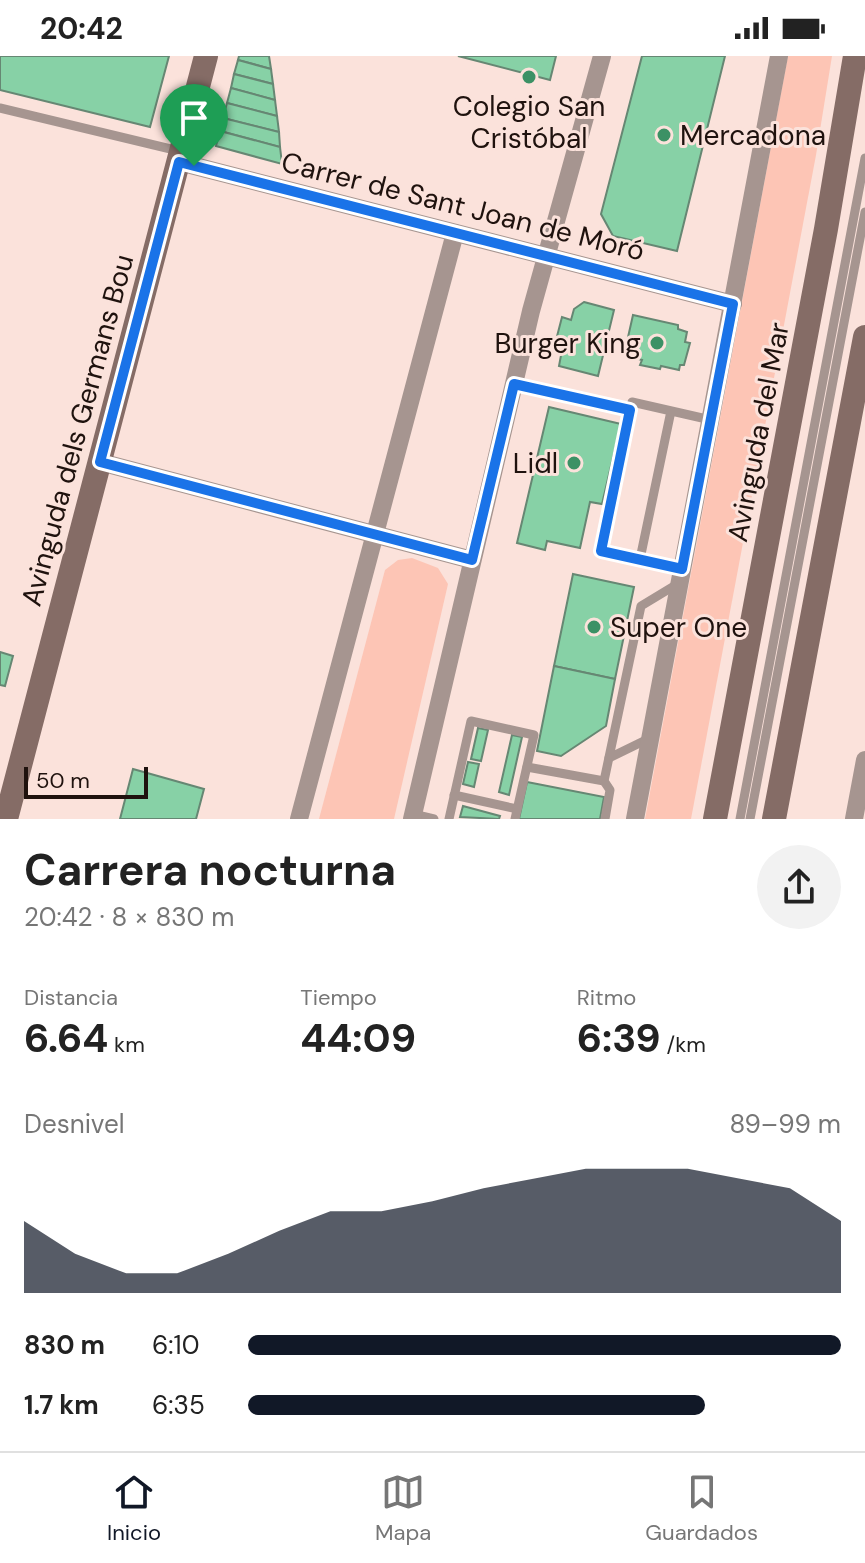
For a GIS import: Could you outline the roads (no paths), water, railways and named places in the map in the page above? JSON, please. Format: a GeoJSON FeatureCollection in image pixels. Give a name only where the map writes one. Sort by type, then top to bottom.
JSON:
{"type":"FeatureCollection","features":[{"type":"Feature","properties":{"kind":"main road","name":"Avinguda dels Germans Bou"},"geometry":{"type":"LineString","coordinates":[[6,819],[206,56]]}},
{"type":"Feature","properties":{"kind":"main road","name":"Avinguda del Mar"},"geometry":{"type":"LineString","coordinates":[[715,819],[826,229],[855,56]]}},
{"type":"Feature","properties":{"kind":"main road"},"geometry":{"type":"LineString","coordinates":[[774,819],[865,337]]}},
{"type":"Feature","properties":{"kind":"street"},"geometry":{"type":"LineString","coordinates":[[412,817],[514,384],[602,56]]}},
{"type":"Feature","properties":{"kind":"street"},"geometry":{"type":"LineString","coordinates":[[635,819],[779,56]]}},
{"type":"Feature","properties":{"kind":"street","name":"Carrer de Sant Joan de Moró"},"geometry":{"type":"LineString","coordinates":[[180,157],[455,233],[733,304]]}},
{"type":"Feature","properties":{"kind":"street"},"geometry":{"type":"LineString","coordinates":[[299,819],[455,233]]}},
{"type":"Feature","properties":{"kind":"street"},"geometry":{"type":"LineString","coordinates":[[100,462],[472,560]]}},
{"type":"Feature","properties":{"kind":"street"},"geometry":{"type":"LineString","coordinates":[[854,819],[865,760]]}},
{"type":"Feature","properties":{"kind":"lane"},"geometry":{"type":"LineString","coordinates":[[0,108],[180,157]]}},
{"type":"Feature","properties":{"kind":"lane"},"geometry":{"type":"LineString","coordinates":[[740,819],[865,158]]}},
{"type":"Feature","properties":{"kind":"lane"},"geometry":{"type":"LineString","coordinates":[[750,819],[865,212]]}},
{"type":"Feature","properties":{"kind":"lane"},"geometry":{"type":"LineString","coordinates":[[514,384],[711,420]]}},
{"type":"Feature","properties":{"kind":"lane"},"geometry":{"type":"LineString","coordinates":[[631,406],[601,551],[640,559],[681,576]]}},
{"type":"Feature","properties":{"kind":"lane"},"geometry":{"type":"LineString","coordinates":[[640,559],[671,411]]}},
{"type":"Feature","properties":{"kind":"lane"},"geometry":{"type":"LineString","coordinates":[[605,819],[610,790],[604,781],[641,606],[681,576]]}},
{"type":"Feature","properties":{"kind":"lane"},"geometry":{"type":"LineString","coordinates":[[449,819],[454,795],[471,721],[534,735],[516,814],[454,795]]}},
{"type":"Feature","properties":{"kind":"lane"},"geometry":{"type":"LineString","coordinates":[[609,758],[650,738]]}},
{"type":"Feature","properties":{"kind":"lane"},"geometry":{"type":"LineString","coordinates":[[527,767],[604,781]]}},
{"type":"Feature","properties":{"kind":"lane"},"geometry":{"type":"LineString","coordinates":[[412,817],[434,819]]}},
{"type":"Feature","properties":{"kind":"place","name":"Colegio San Cristóbal"},"geometry":{"type":"Point","coordinates":[529,77]}},
{"type":"Feature","properties":{"kind":"place","name":"Mercadona"},"geometry":{"type":"Point","coordinates":[664,135]}},
{"type":"Feature","properties":{"kind":"place","name":"Burger King"},"geometry":{"type":"Point","coordinates":[657,343]}},
{"type":"Feature","properties":{"kind":"place","name":"Lidl"},"geometry":{"type":"Point","coordinates":[574,463]}},
{"type":"Feature","properties":{"kind":"place","name":"Super One"},"geometry":{"type":"Point","coordinates":[594,627]}}]}
